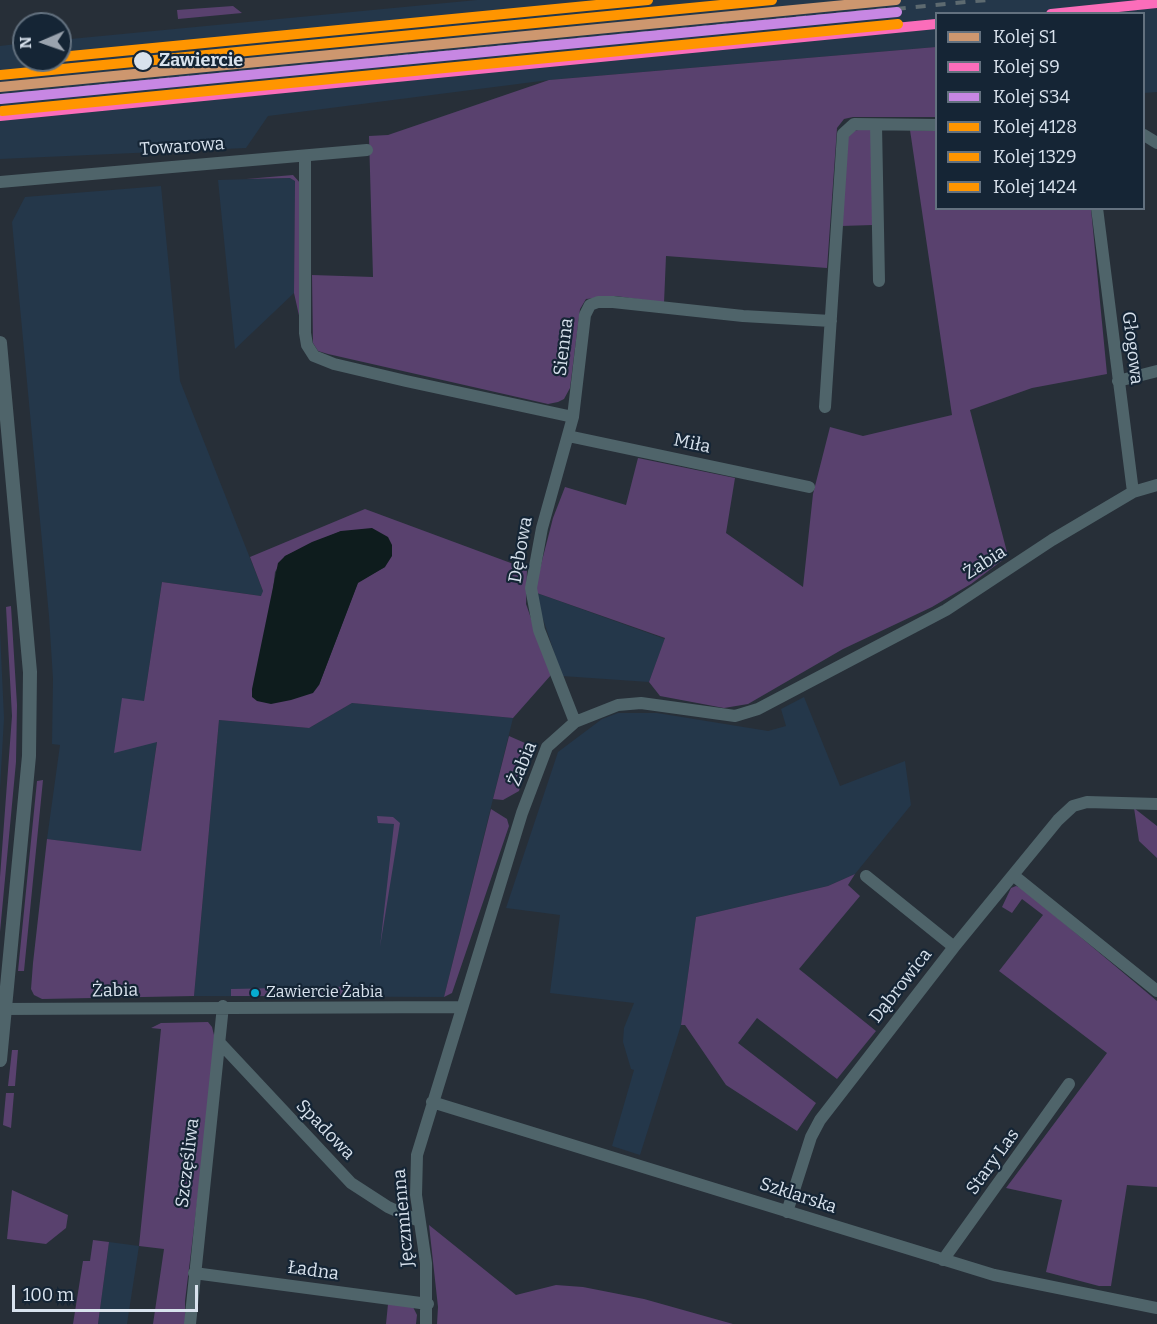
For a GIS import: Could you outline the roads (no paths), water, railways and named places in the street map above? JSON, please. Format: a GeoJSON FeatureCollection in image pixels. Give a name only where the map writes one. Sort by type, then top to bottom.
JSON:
{"type":"FeatureCollection","features":[{"type":"Feature","properties":{"kind":"street"},"geometry":{"type":"LineString","coordinates":[[825,407],[843,134],[854,124],[935,125]]}},
{"type":"Feature","properties":{"kind":"street"},"geometry":{"type":"LineString","coordinates":[[876,125],[879,281]]}},
{"type":"Feature","properties":{"kind":"street","name":"Towarowa"},"geometry":{"type":"LineString","coordinates":[[0,182],[367,150]]}},
{"type":"Feature","properties":{"kind":"street"},"geometry":{"type":"LineString","coordinates":[[305,156],[305,333],[307,345],[314,356],[324,361],[386,376],[573,417]]}},
{"type":"Feature","properties":{"kind":"street","name":"Głogowa"},"geometry":{"type":"LineString","coordinates":[[1097,210],[1133,492]]}},
{"type":"Feature","properties":{"kind":"street","name":"Sienna"},"geometry":{"type":"LineString","coordinates":[[573,417],[585,315],[594,303],[613,302],[743,316],[831,321]]}},
{"type":"Feature","properties":{"kind":"street"},"geometry":{"type":"LineString","coordinates":[[0,344],[30,672],[28,756],[0,1060]]}},
{"type":"Feature","properties":{"kind":"street"},"geometry":{"type":"LineString","coordinates":[[1118,381],[1157,371]]}},
{"type":"Feature","properties":{"kind":"street","name":"Dębowa"},"geometry":{"type":"LineString","coordinates":[[573,417],[542,528],[531,588],[539,630],[575,722]]}},
{"type":"Feature","properties":{"kind":"street","name":"Miła"},"geometry":{"type":"LineString","coordinates":[[568,436],[809,487]]}},
{"type":"Feature","properties":{"kind":"street","name":"Żabia"},"geometry":{"type":"LineString","coordinates":[[3,1010],[223,1006],[461,1007],[540,760],[556,738],[575,722],[618,705],[641,703],[735,716],[758,709],[946,610],[1052,540],[1133,492],[1157,485]]}},
{"type":"Feature","properties":{"kind":"street","name":"Dąbrowica"},"geometry":{"type":"LineString","coordinates":[[787,1212],[811,1137],[820,1120],[954,947],[1058,820],[1083,803],[1157,804]]}},
{"type":"Feature","properties":{"kind":"street"},"geometry":{"type":"LineString","coordinates":[[1013,875],[1157,991]]}},
{"type":"Feature","properties":{"kind":"street"},"geometry":{"type":"LineString","coordinates":[[866,876],[954,947]]}},
{"type":"Feature","properties":{"kind":"street","name":"Szczęśliwa"},"geometry":{"type":"LineString","coordinates":[[190,1324],[223,1006]]}},
{"type":"Feature","properties":{"kind":"street","name":"Jęczmienna"},"geometry":{"type":"LineString","coordinates":[[426,1324],[428,1304],[426,1263],[419,1221],[415,1169],[420,1141],[461,1007]]}},
{"type":"Feature","properties":{"kind":"street","name":"Spadowa"},"geometry":{"type":"LineString","coordinates":[[220,1043],[351,1183],[388,1207],[419,1221]]}},
{"type":"Feature","properties":{"kind":"street","name":"Stary Las"},"geometry":{"type":"LineString","coordinates":[[943,1260],[1070,1084]]}},
{"type":"Feature","properties":{"kind":"street","name":"Szklarska"},"geometry":{"type":"LineString","coordinates":[[432,1102],[711,1186],[943,1260],[1043,1287],[1157,1308]]}},
{"type":"Feature","properties":{"kind":"street","name":"Ładna"},"geometry":{"type":"LineString","coordinates":[[194,1273],[428,1304]]}},
{"type":"Feature","properties":{"kind":"railway"},"geometry":{"type":"LineString","coordinates":[[0,96],[987,0]]}},
{"type":"Feature","properties":{"kind":"rail line","name":"1424"},"geometry":{"type":"LineString","coordinates":[[72,56],[648,0]]}},
{"type":"Feature","properties":{"kind":"rail line","name":"4128"},"geometry":{"type":"LineString","coordinates":[[0,75],[772,0]]}},
{"type":"Feature","properties":{"kind":"rail line","name":"S1"},"geometry":{"type":"LineString","coordinates":[[0,87],[896,0]]}},
{"type":"Feature","properties":{"kind":"rail line","name":"S9"},"geometry":{"type":"LineString","coordinates":[[1070,12],[1157,3]]}},
{"type":"Feature","properties":{"kind":"rail line","name":"S34"},"geometry":{"type":"LineString","coordinates":[[1,99],[897,12]]}},
{"type":"Feature","properties":{"kind":"rail line","name":"1329"},"geometry":{"type":"LineString","coordinates":[[2,111],[898,24]]}},
{"type":"Feature","properties":{"kind":"rail line","name":"S9"},"geometry":{"type":"LineString","coordinates":[[0,116],[935,24]]}},
{"type":"Feature","properties":{"kind":"place","name":"Zawiercie"},"geometry":{"type":"Point","coordinates":[143,61]}},
{"type":"Feature","properties":{"kind":"place","name":"Zawiercie Żabia"},"geometry":{"type":"Point","coordinates":[255,993]}}]}
